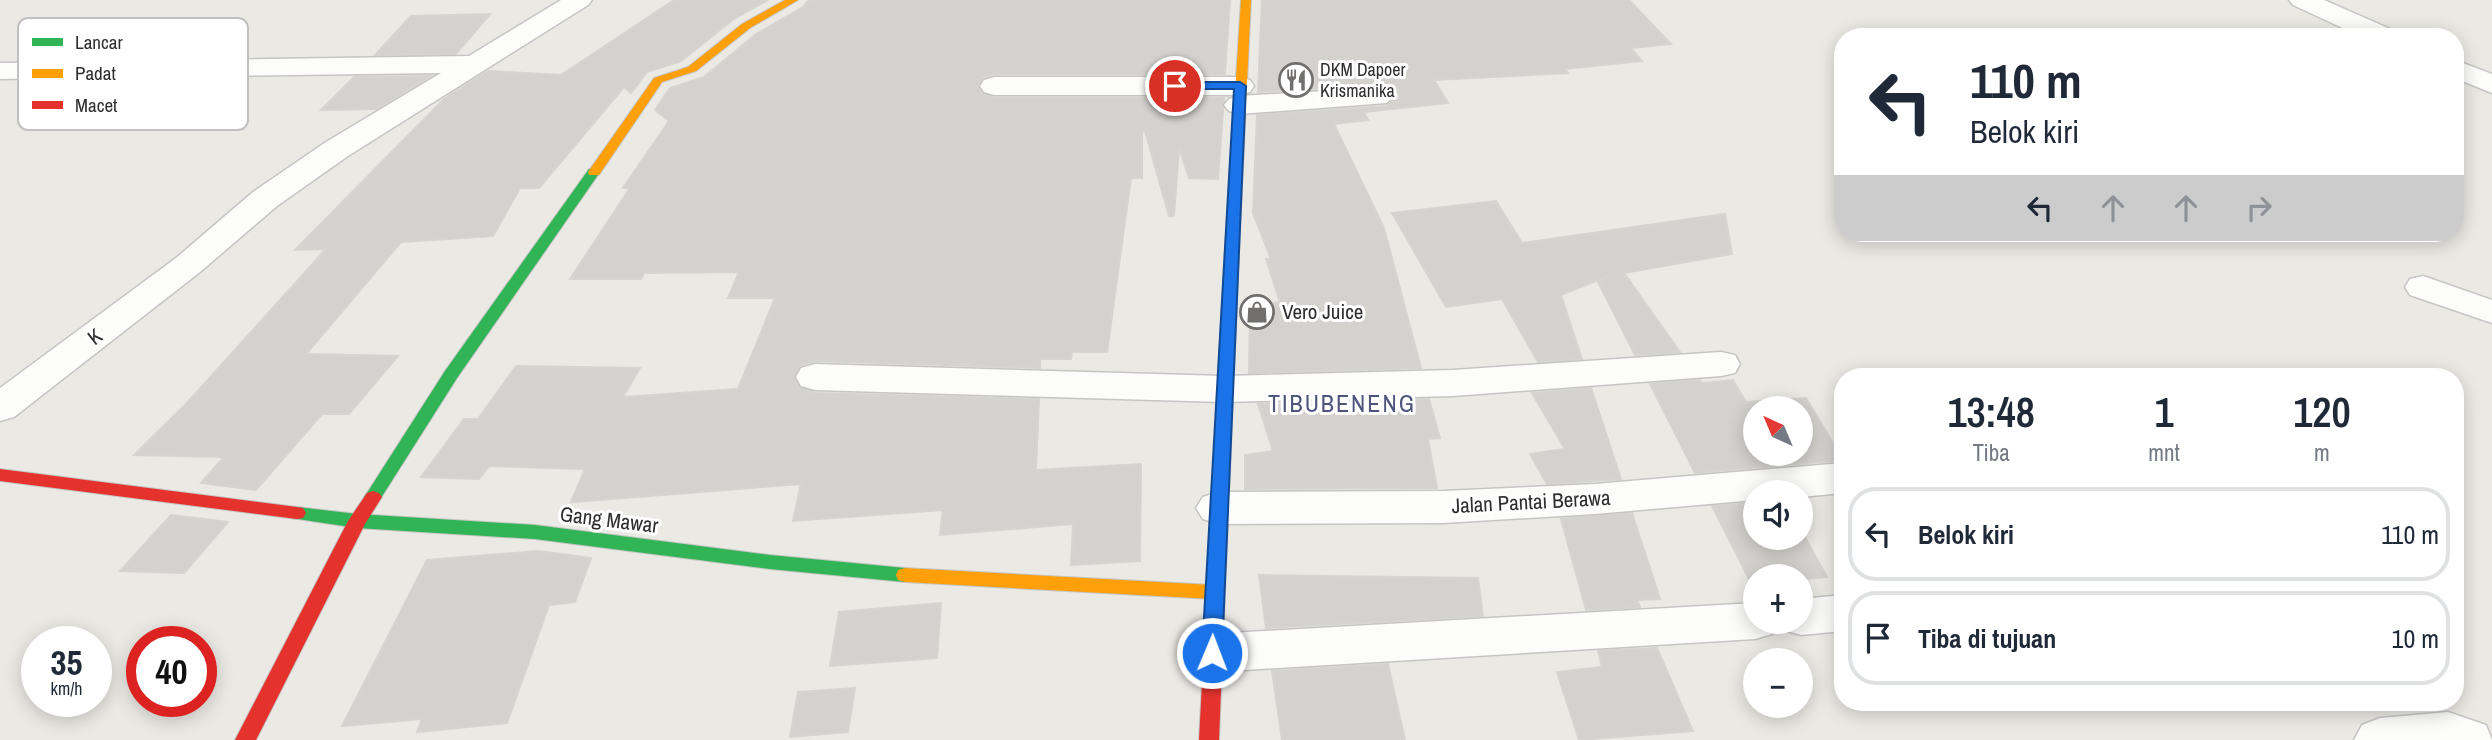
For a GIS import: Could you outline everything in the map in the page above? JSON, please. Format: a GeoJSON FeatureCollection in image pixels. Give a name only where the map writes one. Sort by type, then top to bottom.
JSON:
{"type":"FeatureCollection","features":[{"type":"Feature","properties":{"kind":"street","name":"K"},"geometry":{"type":"LineString","coordinates":[[0,408],[188,265],[265,199],[337,149],[579,0]]}},
{"type":"Feature","properties":{"kind":"street"},"geometry":{"type":"LineString","coordinates":[[245,740],[357,521],[422,424],[451,375],[658,80],[692,69],[746,26],[793,0]]}},
{"type":"Feature","properties":{"kind":"street"},"geometry":{"type":"LineString","coordinates":[[1209,740],[1213,592],[1247,0]]}},
{"type":"Feature","properties":{"kind":"street"},"geometry":{"type":"LineString","coordinates":[[2302,0],[2365,28]]}},
{"type":"Feature","properties":{"kind":"street"},"geometry":{"type":"LineString","coordinates":[[248,67],[477,64]]}},
{"type":"Feature","properties":{"kind":"street"},"geometry":{"type":"LineString","coordinates":[[0,71],[18,71]]}},
{"type":"Feature","properties":{"kind":"street"},"geometry":{"type":"LineString","coordinates":[[2464,72],[2492,84]]}},
{"type":"Feature","properties":{"kind":"street"},"geometry":{"type":"LineString","coordinates":[[994,86],[1377,97]]}},
{"type":"Feature","properties":{"kind":"street"},"geometry":{"type":"LineString","coordinates":[[2423,287],[2492,312]]}},
{"type":"Feature","properties":{"kind":"street"},"geometry":{"type":"LineString","coordinates":[[815,377],[1224,389],[1453,383],[1721,364]]}},
{"type":"Feature","properties":{"kind":"street","name":"Gang Mawar"},"geometry":{"type":"LineString","coordinates":[[0,475],[357,521],[535,532],[770,562],[933,578],[1213,592]]}},
{"type":"Feature","properties":{"kind":"street","name":"Jalan Pantai Berawa"},"geometry":{"type":"LineString","coordinates":[[1218,508],[1443,507],[1595,499],[1834,479]]}},
{"type":"Feature","properties":{"kind":"street"},"geometry":{"type":"LineString","coordinates":[[1813,616],[1834,614]]}},
{"type":"Feature","properties":{"kind":"street"},"geometry":{"type":"LineString","coordinates":[[1212,653],[1743,622]]}},
{"type":"Feature","properties":{"kind":"street"},"geometry":{"type":"LineString","coordinates":[[2380,740],[2448,734],[2468,740]]}},
{"type":"Feature","properties":{"kind":"building"},"geometry":{"type":"Polygon","coordinates":[[[674,0],[768,0],[735,18],[681,61],[647,72],[631,93],[624,87],[539,188],[520,188],[493,236],[401,242],[306,354],[398,356],[349,414],[322,414],[256,490],[201,483],[224,457],[134,455],[186,404],[326,249],[295,250],[444,99],[488,71],[561,75],[674,0]]]}},
{"type":"Feature","properties":{"kind":"building"},"geometry":{"type":"Polygon","coordinates":[[[809,0],[1230,0],[1225,74],[994,74],[983,77],[978,85],[982,93],[994,98],[1224,98],[1218,179],[1189,178],[1179,148],[1174,216],[1169,216],[1145,131],[1142,132],[1142,178],[1131,178],[1107,352],[1072,352],[1071,359],[1040,359],[1040,368],[815,361],[800,365],[794,376],[799,387],[815,393],[1039,399],[1036,470],[1141,464],[1140,561],[1071,565],[1073,524],[940,535],[943,510],[793,521],[801,484],[571,502],[585,469],[489,466],[479,479],[421,477],[464,419],[478,419],[516,366],[640,368],[623,397],[738,389],[775,298],[728,298],[739,272],[644,273],[641,279],[570,279],[630,188],[623,188],[669,121],[655,110],[670,88],[704,77],[756,34],[803,7],[809,0]]]}},
{"type":"Feature","properties":{"kind":"building"},"geometry":{"type":"Polygon","coordinates":[[[1262,0],[1629,0],[1671,44],[1631,48],[1642,61],[1564,69],[1568,73],[1434,80],[1448,103],[1364,112],[1368,120],[1334,124],[1384,228],[1421,368],[1249,373],[1250,306],[1280,302],[1266,259],[1271,259],[1253,213],[1257,115],[1387,106],[1395,97],[1388,88],[1377,85],[1258,92],[1262,0]]]}},
{"type":"Feature","properties":{"kind":"building"},"geometry":{"type":"Polygon","coordinates":[[[490,14],[456,54],[375,55],[411,16],[490,14]]]}},
{"type":"Feature","properties":{"kind":"building"},"geometry":{"type":"Polygon","coordinates":[[[431,76],[376,109],[321,110],[354,77],[431,76]]]}},
{"type":"Feature","properties":{"kind":"building"},"geometry":{"type":"Polygon","coordinates":[[[1496,201],[1522,243],[1725,214],[1732,254],[1624,273],[1680,352],[1635,355],[1598,282],[1608,276],[1561,295],[1582,359],[1538,362],[1502,299],[1446,307],[1392,213],[1496,201]]]}},
{"type":"Feature","properties":{"kind":"building"},"geometry":{"type":"Polygon","coordinates":[[[1733,380],[1743,397],[1743,466],[1775,466],[1695,473],[1650,384],[1733,380]]]}},
{"type":"Feature","properties":{"kind":"building"},"geometry":{"type":"Polygon","coordinates":[[[1591,388],[1621,479],[1547,484],[1530,454],[1565,449],[1532,393],[1591,388]]]}},
{"type":"Feature","properties":{"kind":"building"},"geometry":{"type":"Polygon","coordinates":[[[1429,399],[1440,438],[1428,439],[1437,488],[1245,489],[1245,455],[1273,451],[1258,404],[1429,399]]]}},
{"type":"Feature","properties":{"kind":"building"},"geometry":{"type":"Polygon","coordinates":[[[1813,410],[1834,445],[1834,461],[1813,463],[1813,410]]]}},
{"type":"Feature","properties":{"kind":"building"},"geometry":{"type":"Polygon","coordinates":[[[1743,504],[1743,550],[1812,550],[1827,577],[1813,578],[1813,564],[1743,564],[1743,567],[1712,506],[1743,504]]]}},
{"type":"Feature","properties":{"kind":"building"},"geometry":{"type":"Polygon","coordinates":[[[1632,513],[1660,599],[1637,600],[1640,607],[1586,610],[1561,519],[1632,513]]]}},
{"type":"Feature","properties":{"kind":"building"},"geometry":{"type":"Polygon","coordinates":[[[171,515],[228,522],[184,573],[120,571],[171,515]]]}},
{"type":"Feature","properties":{"kind":"building"},"geometry":{"type":"Polygon","coordinates":[[[539,551],[591,558],[575,602],[549,605],[507,723],[417,732],[422,719],[342,726],[427,560],[539,551]]]}},
{"type":"Feature","properties":{"kind":"building"},"geometry":{"type":"Polygon","coordinates":[[[1259,575],[1478,578],[1483,616],[1266,628],[1259,575]]]}},
{"type":"Feature","properties":{"kind":"building"},"geometry":{"type":"Polygon","coordinates":[[[941,603],[937,658],[830,666],[839,612],[941,603]]]}},
{"type":"Feature","properties":{"kind":"building"},"geometry":{"type":"Polygon","coordinates":[[[1657,648],[1693,731],[1579,740],[1557,672],[1602,667],[1598,651],[1657,648]]]}},
{"type":"Feature","properties":{"kind":"building"},"geometry":{"type":"Polygon","coordinates":[[[1388,664],[1405,740],[1282,740],[1272,671],[1388,664]]]}},
{"type":"Feature","properties":{"kind":"building"},"geometry":{"type":"Polygon","coordinates":[[[855,688],[848,732],[790,737],[798,692],[855,688]]]}},
{"type":"Feature","properties":{"kind":"traffic: fast"},"geometry":{"type":"LineString","coordinates":[[373,497],[451,375],[594,172]]}},
{"type":"Feature","properties":{"kind":"traffic: fast"},"geometry":{"type":"LineString","coordinates":[[297,513],[357,521],[535,532],[770,562],[905,575]]}},
{"type":"Feature","properties":{"kind":"traffic: slow"},"geometry":{"type":"LineString","coordinates":[[594,172],[658,80],[692,69],[746,26],[793,0]]}},
{"type":"Feature","properties":{"kind":"traffic: slow"},"geometry":{"type":"LineString","coordinates":[[1232,249],[1246,0]]}},
{"type":"Feature","properties":{"kind":"traffic: slow"},"geometry":{"type":"LineString","coordinates":[[905,575],[1213,592]]}},
{"type":"Feature","properties":{"kind":"traffic: jam"},"geometry":{"type":"LineString","coordinates":[[1209,740],[1232,249]]}},
{"type":"Feature","properties":{"kind":"traffic: jam"},"geometry":{"type":"LineString","coordinates":[[0,475],[297,513]]}},
{"type":"Feature","properties":{"kind":"traffic: jam"},"geometry":{"type":"LineString","coordinates":[[245,740],[357,521],[373,497]]}},
{"type":"Feature","properties":{"kind":"place","name":"DKM Dapoer Krismanika"},"geometry":{"type":"Point","coordinates":[1296,80]}},
{"type":"Feature","properties":{"kind":"place","name":"Vero Juice"},"geometry":{"type":"Point","coordinates":[1257,312]}},
{"type":"Feature","properties":{"kind":"district","name":"TIBUBENENG"},"geometry":{"type":"Point","coordinates":[1342,404]}},
{"type":"Feature","properties":{"kind":"route"},"geometry":{"type":"LineString","coordinates":[[1175,86],[1240,86],[1212,653]]}}]}
